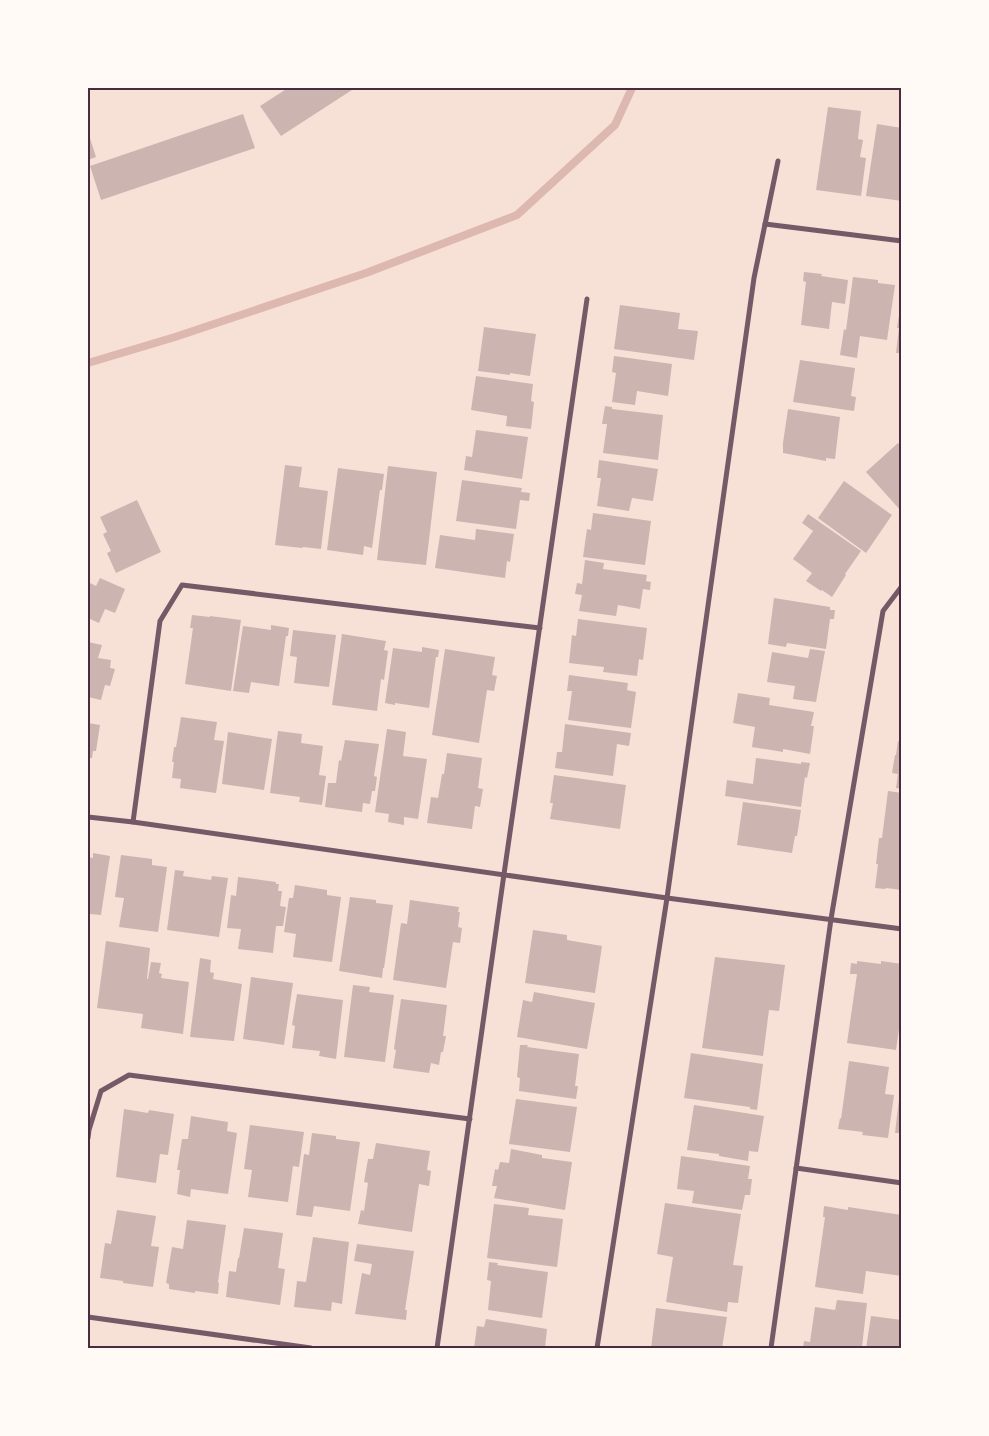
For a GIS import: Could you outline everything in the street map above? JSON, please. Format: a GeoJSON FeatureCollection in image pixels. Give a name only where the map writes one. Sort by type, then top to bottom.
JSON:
{"type":"FeatureCollection","features":[{"type":"Feature","properties":{"kind":"street"},"geometry":{"type":"LineString","coordinates":[[597,1348],[667,898],[754,278],[778,161]]}},
{"type":"Feature","properties":{"kind":"street"},"geometry":{"type":"LineString","coordinates":[[765,224],[902,241]]}},
{"type":"Feature","properties":{"kind":"street"},"geometry":{"type":"LineString","coordinates":[[437,1348],[587,299]]}},
{"type":"Feature","properties":{"kind":"street"},"geometry":{"type":"LineString","coordinates":[[133,822],[160,621],[182,585],[540,628]]}},
{"type":"Feature","properties":{"kind":"street"},"geometry":{"type":"LineString","coordinates":[[771,1348],[832,919],[883,611],[902,586]]}},
{"type":"Feature","properties":{"kind":"street"},"geometry":{"type":"LineString","coordinates":[[88,817],[902,929]]}},
{"type":"Feature","properties":{"kind":"street"},"geometry":{"type":"LineString","coordinates":[[88,1138],[88,1130],[101,1091],[129,1075],[470,1119]]}},
{"type":"Feature","properties":{"kind":"street"},"geometry":{"type":"LineString","coordinates":[[796,1168],[902,1182]]}},
{"type":"Feature","properties":{"kind":"street"},"geometry":{"type":"LineString","coordinates":[[88,1317],[311,1348]]}},
{"type":"Feature","properties":{"kind":"building"},"geometry":{"type":"Polygon","coordinates":[[[288,88],[355,88],[281,136],[260,106],[288,88]]]}},
{"type":"Feature","properties":{"kind":"building"},"geometry":{"type":"Polygon","coordinates":[[[828,107],[861,111],[858,139],[863,140],[860,157],[866,158],[861,196],[816,190],[828,107]]]}},
{"type":"Feature","properties":{"kind":"building"},"geometry":{"type":"Polygon","coordinates":[[[243,114],[255,148],[101,200],[90,166],[243,114]]]}},
{"type":"Feature","properties":{"kind":"building"},"geometry":{"type":"Polygon","coordinates":[[[877,124],[902,128],[902,201],[866,196],[877,124]]]}},
{"type":"Feature","properties":{"kind":"building"},"geometry":{"type":"Polygon","coordinates":[[[88,132],[96,157],[88,160],[88,132]]]}},
{"type":"Feature","properties":{"kind":"building"},"geometry":{"type":"Polygon","coordinates":[[[804,272],[848,280],[845,304],[832,302],[829,329],[801,325],[806,282],[803,281],[804,272]]]}},
{"type":"Feature","properties":{"kind":"building"},"geometry":{"type":"Polygon","coordinates":[[[853,277],[878,280],[878,283],[895,285],[887,340],[860,336],[857,358],[840,355],[844,329],[846,330],[853,277]]]}},
{"type":"Feature","properties":{"kind":"building"},"geometry":{"type":"Polygon","coordinates":[[[620,305],[680,313],[678,329],[698,331],[694,360],[614,349],[620,305]]]}},
{"type":"Feature","properties":{"kind":"building"},"geometry":{"type":"Polygon","coordinates":[[[899,315],[902,315],[902,353],[896,353],[899,328],[897,328],[899,315]]]}},
{"type":"Feature","properties":{"kind":"building"},"geometry":{"type":"Polygon","coordinates":[[[484,327],[536,334],[530,376],[478,371],[484,327]]]}},
{"type":"Feature","properties":{"kind":"building"},"geometry":{"type":"Polygon","coordinates":[[[614,356],[672,364],[668,396],[637,391],[635,405],[612,402],[616,373],[612,372],[614,356]]]}},
{"type":"Feature","properties":{"kind":"building"},"geometry":{"type":"Polygon","coordinates":[[[800,360],[855,368],[851,396],[856,397],[854,411],[793,402],[800,360]]]}},
{"type":"Feature","properties":{"kind":"building"},"geometry":{"type":"Polygon","coordinates":[[[476,376],[533,384],[531,401],[534,402],[531,429],[506,426],[507,416],[471,410],[476,376]]]}},
{"type":"Feature","properties":{"kind":"building"},"geometry":{"type":"Polygon","coordinates":[[[605,406],[612,407],[612,409],[663,415],[658,460],[603,453],[607,424],[602,424],[605,406]]]}},
{"type":"Feature","properties":{"kind":"building"},"geometry":{"type":"Polygon","coordinates":[[[788,409],[840,417],[835,459],[826,458],[826,461],[783,453],[788,409]]]}},
{"type":"Feature","properties":{"kind":"building"},"geometry":{"type":"Polygon","coordinates":[[[476,430],[528,437],[522,479],[464,470],[466,456],[472,457],[476,430]]]}},
{"type":"Feature","properties":{"kind":"building"},"geometry":{"type":"Polygon","coordinates":[[[898,443],[902,447],[902,512],[866,472],[898,443]]]}},
{"type":"Feature","properties":{"kind":"building"},"geometry":{"type":"Polygon","coordinates":[[[599,460],[658,469],[653,501],[632,498],[629,511],[597,506],[601,478],[597,478],[599,460]]]}},
{"type":"Feature","properties":{"kind":"building"},"geometry":{"type":"Polygon","coordinates":[[[285,465],[302,467],[299,487],[328,491],[321,549],[275,545],[285,465]]]}},
{"type":"Feature","properties":{"kind":"building"},"geometry":{"type":"Polygon","coordinates":[[[388,466],[437,472],[426,565],[377,560],[388,466]]]}},
{"type":"Feature","properties":{"kind":"building"},"geometry":{"type":"Polygon","coordinates":[[[338,468],[384,474],[372,548],[364,546],[363,555],[327,550],[338,468]]]}},
{"type":"Feature","properties":{"kind":"building"},"geometry":{"type":"Polygon","coordinates":[[[462,480],[522,488],[521,492],[530,493],[529,501],[520,500],[516,529],[456,521],[462,480]]]}},
{"type":"Feature","properties":{"kind":"building"},"geometry":{"type":"Polygon","coordinates":[[[844,481],[892,515],[866,553],[818,518],[844,481]]]}},
{"type":"Feature","properties":{"kind":"building"},"geometry":{"type":"Polygon","coordinates":[[[137,500],[161,552],[116,573],[107,553],[111,551],[103,534],[107,532],[100,517],[137,500]]]}},
{"type":"Feature","properties":{"kind":"building"},"geometry":{"type":"Polygon","coordinates":[[[593,513],[651,521],[645,565],[583,557],[587,529],[591,530],[593,513]]]}},
{"type":"Feature","properties":{"kind":"building"},"geometry":{"type":"Polygon","coordinates":[[[808,514],[861,551],[832,597],[806,581],[812,573],[793,559],[813,531],[802,523],[808,514]]]}},
{"type":"Feature","properties":{"kind":"building"},"geometry":{"type":"Polygon","coordinates":[[[476,529],[514,534],[510,562],[507,561],[505,578],[435,568],[440,535],[475,540],[476,529]]]}},
{"type":"Feature","properties":{"kind":"building"},"geometry":{"type":"Polygon","coordinates":[[[585,560],[604,563],[603,569],[647,575],[646,581],[651,582],[650,590],[643,589],[640,609],[618,605],[616,616],[579,611],[582,595],[575,594],[577,583],[582,584],[585,560]]]}},
{"type":"Feature","properties":{"kind":"building"},"geometry":{"type":"Polygon","coordinates":[[[100,578],[125,589],[115,613],[105,609],[99,623],[88,618],[88,582],[96,586],[100,578]]]}},
{"type":"Feature","properties":{"kind":"building"},"geometry":{"type":"Polygon","coordinates":[[[774,598],[830,607],[830,610],[835,610],[834,619],[830,619],[826,649],[787,643],[786,647],[768,644],[774,598]]]}},
{"type":"Feature","properties":{"kind":"building"},"geometry":{"type":"Polygon","coordinates":[[[192,615],[241,620],[231,691],[185,684],[193,628],[190,628],[192,615]]]}},
{"type":"Feature","properties":{"kind":"building"},"geometry":{"type":"Polygon","coordinates":[[[578,619],[647,628],[643,660],[639,659],[637,676],[603,672],[604,667],[569,663],[572,635],[576,636],[578,619]]]}},
{"type":"Feature","properties":{"kind":"building"},"geometry":{"type":"Polygon","coordinates":[[[271,625],[289,628],[288,636],[286,636],[279,686],[251,682],[249,693],[233,691],[243,626],[271,630],[271,625]]]}},
{"type":"Feature","properties":{"kind":"building"},"geometry":{"type":"Polygon","coordinates":[[[293,630],[336,635],[329,687],[294,683],[297,657],[290,656],[293,630]]]}},
{"type":"Feature","properties":{"kind":"building"},"geometry":{"type":"Polygon","coordinates":[[[342,634],[386,641],[384,650],[388,651],[384,680],[381,679],[377,711],[332,705],[342,634]]]}},
{"type":"Feature","properties":{"kind":"building"},"geometry":{"type":"Polygon","coordinates":[[[88,642],[102,645],[98,658],[111,660],[110,668],[115,669],[110,686],[105,685],[101,700],[88,697],[88,642]]]}},
{"type":"Feature","properties":{"kind":"building"},"geometry":{"type":"Polygon","coordinates":[[[422,647],[439,650],[438,657],[436,657],[429,708],[385,703],[393,648],[422,652],[422,647]]]}},
{"type":"Feature","properties":{"kind":"building"},"geometry":{"type":"Polygon","coordinates":[[[445,649],[495,657],[492,675],[497,676],[494,691],[487,690],[479,743],[432,735],[445,649]]]}},
{"type":"Feature","properties":{"kind":"building"},"geometry":{"type":"Polygon","coordinates":[[[810,649],[825,651],[816,702],[793,699],[795,686],[767,682],[772,652],[808,658],[810,649]]]}},
{"type":"Feature","properties":{"kind":"building"},"geometry":{"type":"Polygon","coordinates":[[[569,675],[628,683],[627,690],[636,692],[631,728],[568,720],[572,691],[567,691],[569,675]]]}},
{"type":"Feature","properties":{"kind":"building"},"geometry":{"type":"Polygon","coordinates":[[[738,693],[770,698],[769,705],[814,712],[811,726],[814,726],[810,754],[783,749],[783,752],[752,747],[755,727],[733,723],[738,693]]]}},
{"type":"Feature","properties":{"kind":"building"},"geometry":{"type":"Polygon","coordinates":[[[181,717],[217,722],[214,740],[224,741],[216,793],[180,788],[181,779],[172,778],[174,747],[176,747],[181,717]]]}},
{"type":"Feature","properties":{"kind":"building"},"geometry":{"type":"Polygon","coordinates":[[[88,723],[100,725],[96,751],[93,751],[92,758],[88,758],[88,723]]]}},
{"type":"Feature","properties":{"kind":"building"},"geometry":{"type":"Polygon","coordinates":[[[565,724],[631,733],[629,746],[617,744],[613,776],[555,768],[557,752],[562,752],[565,724]]]}},
{"type":"Feature","properties":{"kind":"building"},"geometry":{"type":"Polygon","coordinates":[[[387,729],[406,732],[403,756],[427,759],[418,819],[404,817],[404,825],[388,822],[389,814],[375,812],[387,729]]]}},
{"type":"Feature","properties":{"kind":"building"},"geometry":{"type":"Polygon","coordinates":[[[278,731],[302,734],[301,743],[323,746],[319,775],[326,776],[322,805],[299,802],[300,797],[270,793],[278,731]]]}},
{"type":"Feature","properties":{"kind":"building"},"geometry":{"type":"Polygon","coordinates":[[[228,732],[272,739],[264,790],[222,784],[228,732]]]}},
{"type":"Feature","properties":{"kind":"building"},"geometry":{"type":"Polygon","coordinates":[[[345,740],[379,744],[374,776],[377,777],[375,791],[372,791],[370,804],[363,803],[362,812],[325,807],[328,783],[336,783],[339,760],[341,761],[345,740]]]}},
{"type":"Feature","properties":{"kind":"building"},"geometry":{"type":"Polygon","coordinates":[[[898,741],[902,742],[902,789],[896,788],[898,774],[892,773],[898,741]]]}},
{"type":"Feature","properties":{"kind":"building"},"geometry":{"type":"Polygon","coordinates":[[[447,753],[482,758],[478,788],[483,789],[480,807],[475,806],[472,829],[427,823],[431,797],[438,798],[447,753]]]}},
{"type":"Feature","properties":{"kind":"building"},"geometry":{"type":"Polygon","coordinates":[[[756,758],[801,764],[801,762],[810,763],[807,778],[805,777],[801,807],[725,796],[727,780],[753,784],[756,758]]]}},
{"type":"Feature","properties":{"kind":"building"},"geometry":{"type":"Polygon","coordinates":[[[554,775],[626,785],[620,829],[550,819],[553,803],[550,803],[554,775]]]}},
{"type":"Feature","properties":{"kind":"building"},"geometry":{"type":"Polygon","coordinates":[[[888,791],[902,793],[902,890],[875,888],[879,838],[882,838],[888,791]]]}},
{"type":"Feature","properties":{"kind":"building"},"geometry":{"type":"Polygon","coordinates":[[[743,802],[801,810],[792,853],[737,845],[743,802]]]}},
{"type":"Feature","properties":{"kind":"building"},"geometry":{"type":"Polygon","coordinates":[[[93,853],[110,856],[101,915],[90,914],[88,922],[88,857],[93,858],[93,853]]]}},
{"type":"Feature","properties":{"kind":"building"},"geometry":{"type":"Polygon","coordinates":[[[121,855],[152,859],[152,865],[167,867],[158,932],[119,927],[124,898],[115,897],[121,855]]]}},
{"type":"Feature","properties":{"kind":"building"},"geometry":{"type":"Polygon","coordinates":[[[175,870],[184,871],[183,876],[211,880],[212,876],[228,878],[219,937],[167,930],[175,870]]]}},
{"type":"Feature","properties":{"kind":"building"},"geometry":{"type":"Polygon","coordinates":[[[238,877],[279,884],[278,891],[282,891],[280,906],[286,907],[283,926],[276,926],[273,953],[238,949],[241,929],[227,928],[231,895],[236,896],[238,877]]]}},
{"type":"Feature","properties":{"kind":"building"},"geometry":{"type":"Polygon","coordinates":[[[295,885],[327,890],[327,895],[341,897],[332,962],[293,957],[296,934],[284,932],[289,898],[293,898],[295,885]]]}},
{"type":"Feature","properties":{"kind":"building"},"geometry":{"type":"Polygon","coordinates":[[[350,897],[376,900],[376,903],[393,905],[382,978],[339,971],[350,897]]]}},
{"type":"Feature","properties":{"kind":"building"},"geometry":{"type":"Polygon","coordinates":[[[410,900],[459,907],[458,927],[462,928],[460,943],[453,942],[446,988],[393,980],[401,923],[407,924],[410,900]]]}},
{"type":"Feature","properties":{"kind":"building"},"geometry":{"type":"Polygon","coordinates":[[[533,930],[567,935],[567,940],[602,946],[595,993],[525,983],[533,930]]]}},
{"type":"Feature","properties":{"kind":"building"},"geometry":{"type":"Polygon","coordinates":[[[106,941],[150,948],[147,979],[151,962],[161,963],[159,973],[162,974],[161,978],[189,982],[183,1034],[141,1028],[143,1014],[97,1008],[106,941]]]}},
{"type":"Feature","properties":{"kind":"building"},"geometry":{"type":"Polygon","coordinates":[[[715,957],[785,965],[779,1011],[769,1010],[763,1056],[702,1048],[715,957]]]}},
{"type":"Feature","properties":{"kind":"building"},"geometry":{"type":"Polygon","coordinates":[[[200,958],[211,960],[210,972],[214,973],[213,979],[242,984],[234,1041],[190,1037],[200,958]]]}},
{"type":"Feature","properties":{"kind":"building"},"geometry":{"type":"Polygon","coordinates":[[[857,961],[881,964],[881,961],[902,964],[902,1008],[896,1050],[847,1043],[857,974],[850,974],[851,963],[857,964],[857,961]]]}},
{"type":"Feature","properties":{"kind":"building"},"geometry":{"type":"Polygon","coordinates":[[[251,977],[293,983],[284,1045],[243,1039],[251,977]]]}},
{"type":"Feature","properties":{"kind":"building"},"geometry":{"type":"Polygon","coordinates":[[[353,985],[370,987],[369,992],[394,995],[385,1062],[344,1057],[353,985]]]}},
{"type":"Feature","properties":{"kind":"building"},"geometry":{"type":"Polygon","coordinates":[[[534,992],[595,1003],[587,1049],[517,1037],[523,1000],[532,1002],[534,992]]]}},
{"type":"Feature","properties":{"kind":"building"},"geometry":{"type":"Polygon","coordinates":[[[297,994],[343,1000],[336,1059],[319,1056],[320,1051],[292,1048],[295,1026],[292,1025],[297,994]]]}},
{"type":"Feature","properties":{"kind":"building"},"geometry":{"type":"Polygon","coordinates":[[[401,999],[447,1005],[443,1036],[446,1036],[443,1052],[441,1052],[439,1065],[431,1063],[429,1073],[393,1068],[401,999]]]}},
{"type":"Feature","properties":{"kind":"building"},"geometry":{"type":"Polygon","coordinates":[[[520,1045],[579,1054],[575,1086],[578,1086],[576,1099],[519,1091],[520,1078],[517,1077],[520,1045]]]}},
{"type":"Feature","properties":{"kind":"building"},"geometry":{"type":"Polygon","coordinates":[[[691,1053],[763,1064],[757,1110],[750,1109],[750,1107],[684,1098],[691,1053]]]}},
{"type":"Feature","properties":{"kind":"building"},"geometry":{"type":"Polygon","coordinates":[[[849,1061],[889,1067],[885,1094],[894,1095],[888,1138],[862,1135],[863,1132],[838,1129],[849,1061]]]}},
{"type":"Feature","properties":{"kind":"building"},"geometry":{"type":"Polygon","coordinates":[[[900,1091],[902,1091],[902,1133],[895,1133],[900,1091]]]}},
{"type":"Feature","properties":{"kind":"building"},"geometry":{"type":"Polygon","coordinates":[[[516,1099],[577,1107],[570,1152],[509,1144],[516,1099]]]}},
{"type":"Feature","properties":{"kind":"building"},"geometry":{"type":"Polygon","coordinates":[[[694,1105],[764,1116],[758,1152],[749,1151],[748,1161],[719,1156],[719,1154],[687,1150],[694,1105]]]}},
{"type":"Feature","properties":{"kind":"building"},"geometry":{"type":"Polygon","coordinates":[[[124,1109],[148,1113],[149,1110],[174,1114],[168,1155],[160,1154],[156,1183],[116,1177],[124,1109]]]}},
{"type":"Feature","properties":{"kind":"building"},"geometry":{"type":"Polygon","coordinates":[[[191,1116],[228,1122],[227,1131],[237,1133],[228,1194],[191,1189],[190,1197],[177,1194],[180,1170],[177,1170],[182,1139],[188,1139],[191,1116]]]}},
{"type":"Feature","properties":{"kind":"building"},"geometry":{"type":"Polygon","coordinates":[[[250,1125],[304,1132],[299,1167],[293,1166],[288,1202],[248,1197],[252,1170],[244,1169],[250,1125]]]}},
{"type":"Feature","properties":{"kind":"building"},"geometry":{"type":"Polygon","coordinates":[[[312,1133],[360,1142],[350,1211],[314,1206],[312,1217],[296,1215],[304,1154],[309,1155],[312,1133]]]}},
{"type":"Feature","properties":{"kind":"building"},"geometry":{"type":"Polygon","coordinates":[[[376,1143],[430,1151],[427,1170],[431,1171],[429,1186],[419,1184],[412,1232],[358,1224],[361,1210],[364,1211],[368,1183],[364,1182],[368,1159],[373,1159],[376,1143]]]}},
{"type":"Feature","properties":{"kind":"building"},"geometry":{"type":"Polygon","coordinates":[[[511,1149],[542,1155],[542,1158],[572,1162],[565,1210],[494,1198],[497,1186],[492,1186],[495,1169],[498,1170],[500,1162],[509,1163],[511,1149]]]}},
{"type":"Feature","properties":{"kind":"building"},"geometry":{"type":"Polygon","coordinates":[[[681,1156],[750,1166],[748,1179],[752,1179],[750,1195],[745,1195],[742,1210],[692,1203],[694,1191],[677,1189],[681,1156]]]}},
{"type":"Feature","properties":{"kind":"building"},"geometry":{"type":"Polygon","coordinates":[[[665,1203],[741,1214],[733,1265],[743,1266],[738,1303],[728,1302],[727,1312],[666,1302],[673,1257],[657,1254],[665,1203]]]}},
{"type":"Feature","properties":{"kind":"building"},"geometry":{"type":"Polygon","coordinates":[[[494,1204],[529,1208],[528,1215],[563,1219],[557,1267],[487,1258],[494,1204]]]}},
{"type":"Feature","properties":{"kind":"building"},"geometry":{"type":"Polygon","coordinates":[[[824,1206],[848,1210],[848,1207],[902,1215],[902,1276],[866,1271],[863,1294],[815,1287],[825,1217],[823,1217],[824,1206]]]}},
{"type":"Feature","properties":{"kind":"building"},"geometry":{"type":"Polygon","coordinates":[[[117,1210],[156,1216],[151,1246],[159,1247],[153,1287],[100,1278],[105,1243],[111,1244],[117,1210]]]}},
{"type":"Feature","properties":{"kind":"building"},"geometry":{"type":"Polygon","coordinates":[[[187,1220],[226,1225],[218,1294],[169,1289],[169,1284],[166,1283],[172,1247],[183,1249],[187,1220]]]}},
{"type":"Feature","properties":{"kind":"building"},"geometry":{"type":"Polygon","coordinates":[[[244,1228],[283,1233],[278,1268],[285,1269],[280,1305],[226,1297],[229,1271],[236,1272],[244,1228]]]}},
{"type":"Feature","properties":{"kind":"building"},"geometry":{"type":"Polygon","coordinates":[[[313,1237],[349,1242],[342,1304],[332,1302],[331,1311],[294,1307],[297,1281],[306,1282],[313,1237]]]}},
{"type":"Feature","properties":{"kind":"building"},"geometry":{"type":"Polygon","coordinates":[[[357,1244],[414,1251],[405,1310],[407,1310],[406,1320],[355,1314],[362,1273],[370,1275],[372,1264],[354,1261],[357,1244]]]}},
{"type":"Feature","properties":{"kind":"building"},"geometry":{"type":"Polygon","coordinates":[[[489,1262],[498,1263],[497,1265],[548,1272],[542,1318],[488,1310],[491,1281],[487,1280],[489,1262]]]}},
{"type":"Feature","properties":{"kind":"building"},"geometry":{"type":"Polygon","coordinates":[[[837,1300],[867,1303],[862,1347],[803,1348],[804,1341],[810,1342],[815,1307],[835,1310],[837,1300]]]}},
{"type":"Feature","properties":{"kind":"building"},"geometry":{"type":"Polygon","coordinates":[[[656,1308],[727,1317],[722,1348],[651,1348],[656,1308]]]}},
{"type":"Feature","properties":{"kind":"building"},"geometry":{"type":"Polygon","coordinates":[[[871,1316],[902,1320],[902,1348],[866,1348],[871,1316]]]}},
{"type":"Feature","properties":{"kind":"building"},"geometry":{"type":"Polygon","coordinates":[[[486,1319],[547,1329],[545,1348],[474,1348],[477,1326],[484,1327],[486,1319]]]}},
{"type":"Feature","properties":{"kind":"waterway"},"geometry":{"type":"LineString","coordinates":[[88,363],[175,337],[366,273],[517,215],[615,125],[632,88]]}}]}
